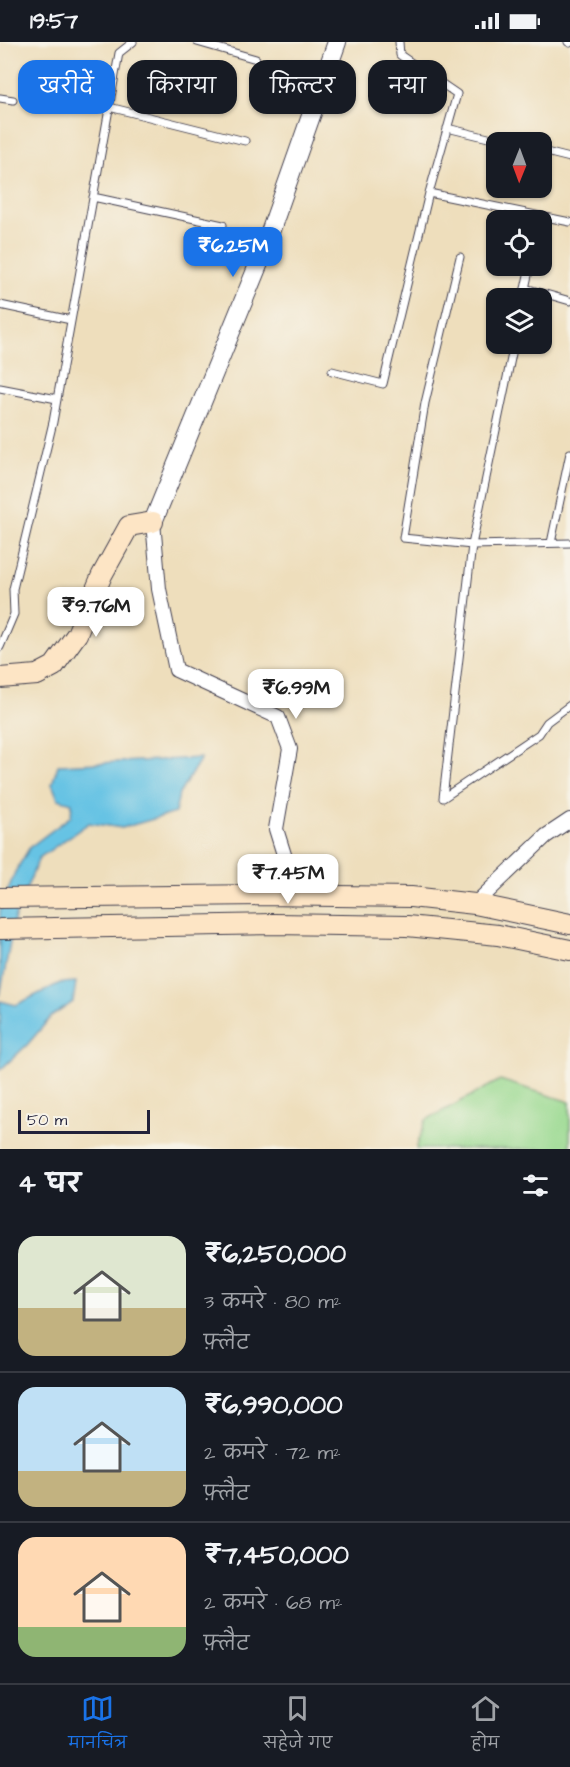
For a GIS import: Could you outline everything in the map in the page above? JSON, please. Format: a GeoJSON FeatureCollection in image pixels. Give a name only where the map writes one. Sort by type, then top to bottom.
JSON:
{"type":"FeatureCollection","features":[{"type":"Feature","properties":{"kind":"main road"},"geometry":{"type":"LineString","coordinates":[[0,678],[37,675],[54,666],[77,634],[102,575],[129,526],[153,522]]}},
{"type":"Feature","properties":{"kind":"main road"},"geometry":{"type":"LineString","coordinates":[[0,898],[262,895],[411,897],[475,904],[570,924]]}},
{"type":"Feature","properties":{"kind":"main road"},"geometry":{"type":"LineString","coordinates":[[0,929],[274,924],[407,926],[498,935],[570,950]]}},
{"type":"Feature","properties":{"kind":"street"},"geometry":{"type":"LineString","coordinates":[[337,42],[261,258],[153,522],[159,589],[176,670],[278,717],[290,748],[276,829],[296,893],[411,897]]}},
{"type":"Feature","properties":{"kind":"street"},"geometry":{"type":"LineString","coordinates":[[475,904],[546,836],[570,820]]}},
{"type":"Feature","properties":{"kind":"lane"},"geometry":{"type":"LineString","coordinates":[[115,75],[119,53],[133,42]]}},
{"type":"Feature","properties":{"kind":"lane"},"geometry":{"type":"LineString","coordinates":[[197,42],[256,59]]}},
{"type":"Feature","properties":{"kind":"lane"},"geometry":{"type":"LineString","coordinates":[[332,371],[383,384],[429,192],[457,94],[400,55],[399,42]]}},
{"type":"Feature","properties":{"kind":"lane"},"geometry":{"type":"LineString","coordinates":[[0,98],[13,100]]}},
{"type":"Feature","properties":{"kind":"lane"},"geometry":{"type":"LineString","coordinates":[[115,108],[245,141]]}},
{"type":"Feature","properties":{"kind":"lane"},"geometry":{"type":"LineString","coordinates":[[0,647],[14,614],[13,589],[57,399],[108,114]]}},
{"type":"Feature","properties":{"kind":"lane"},"geometry":{"type":"LineString","coordinates":[[447,128],[486,137]]}},
{"type":"Feature","properties":{"kind":"lane"},"geometry":{"type":"LineString","coordinates":[[552,154],[570,158]]}},
{"type":"Feature","properties":{"kind":"lane"},"geometry":{"type":"LineString","coordinates":[[429,192],[506,210]]}},
{"type":"Feature","properties":{"kind":"lane"},"geometry":{"type":"LineString","coordinates":[[93,197],[223,225]]}},
{"type":"Feature","properties":{"kind":"lane"},"geometry":{"type":"LineString","coordinates":[[552,220],[570,222]]}},
{"type":"Feature","properties":{"kind":"lane"},"geometry":{"type":"LineString","coordinates":[[460,257],[425,403],[403,538],[472,545],[570,543]]}},
{"type":"Feature","properties":{"kind":"lane"},"geometry":{"type":"LineString","coordinates":[[525,288],[528,276]]}},
{"type":"Feature","properties":{"kind":"lane"},"geometry":{"type":"LineString","coordinates":[[552,296],[570,301]]}},
{"type":"Feature","properties":{"kind":"lane"},"geometry":{"type":"LineString","coordinates":[[0,305],[71,320]]}},
{"type":"Feature","properties":{"kind":"lane"},"geometry":{"type":"LineString","coordinates":[[512,354],[472,545],[443,798],[540,734],[547,722],[570,705]]}},
{"type":"Feature","properties":{"kind":"lane"},"geometry":{"type":"LineString","coordinates":[[0,388],[57,399]]}},
{"type":"Feature","properties":{"kind":"lane"},"geometry":{"type":"LineString","coordinates":[[551,543],[570,453]]}},
{"type":"Feature","properties":{"kind":"green space"},"geometry":{"type":"Polygon","coordinates":[[[500,1080],[570,1102],[570,1149],[416,1149],[426,1120],[500,1080]]]}},
{"type":"Feature","properties":{"kind":"water"},"geometry":{"type":"Polygon","coordinates":[[[201,758],[179,794],[175,813],[122,828],[89,823],[39,858],[15,916],[0,996],[0,911],[15,872],[30,847],[71,816],[72,803],[58,799],[52,784],[58,765],[201,758]]]}},
{"type":"Feature","properties":{"kind":"water"},"geometry":{"type":"Polygon","coordinates":[[[76,982],[73,1002],[51,1017],[27,1045],[0,1070],[0,1001],[16,1005],[60,983],[76,982]]]}}]}
